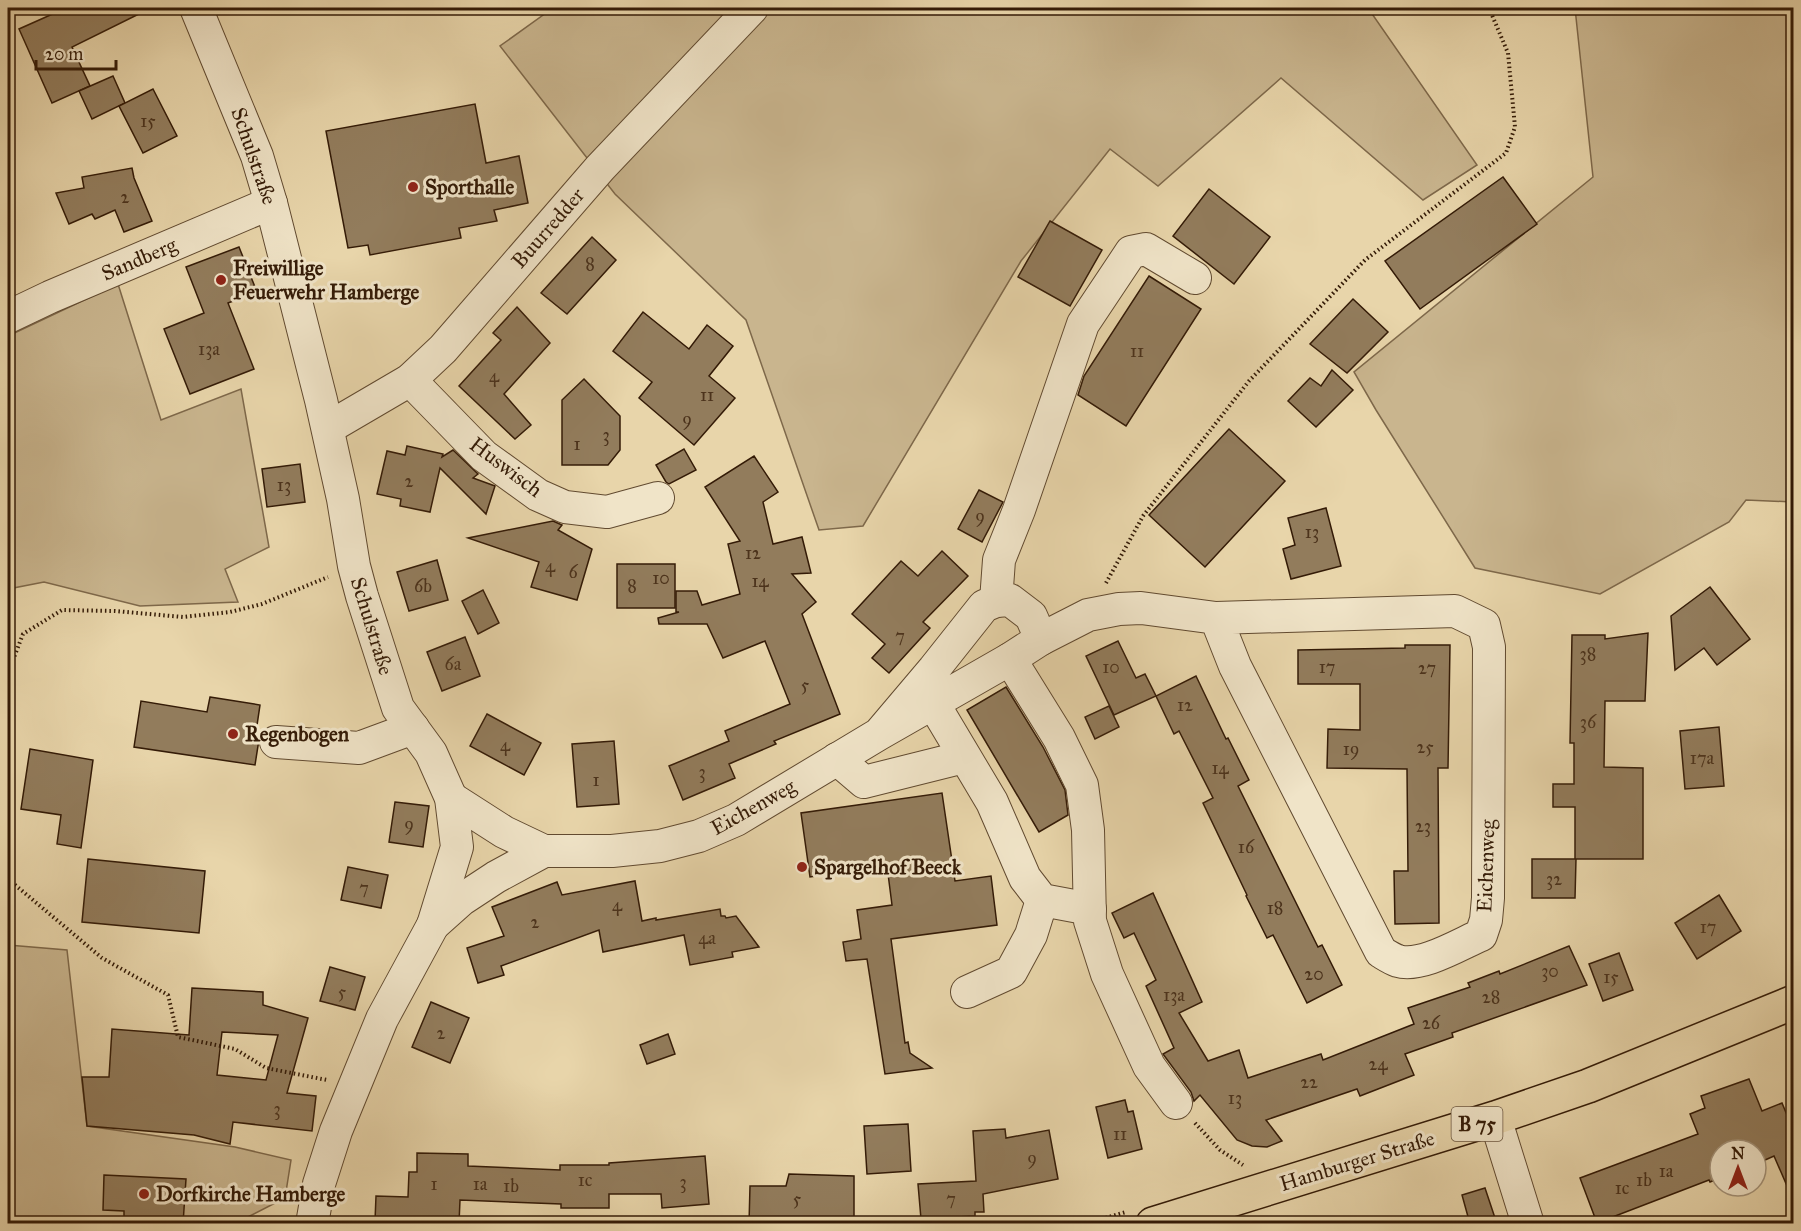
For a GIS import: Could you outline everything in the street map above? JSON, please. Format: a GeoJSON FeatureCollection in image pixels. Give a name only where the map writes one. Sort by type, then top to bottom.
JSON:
{"type":"FeatureCollection","features":[{"type":"Feature","properties":{"kind":"main road","name":"Hamburger Straße"},"geometry":{"type":"LineString","coordinates":[[1153,1224],[1496,1118],[1588,1086],[1794,1002]]}},
{"type":"Feature","properties":{"kind":"street","name":"Schulstraße"},"geometry":{"type":"LineString","coordinates":[[196,8],[257,156],[271,203],[328,428],[354,566],[398,708],[431,753],[451,798],[457,847],[434,925],[382,1019],[336,1131],[319,1185],[312,1224]]}},
{"type":"Feature","properties":{"kind":"street","name":"Buurredder"},"geometry":{"type":"LineString","coordinates":[[328,428],[410,380],[443,349],[600,168],[752,8]]}},
{"type":"Feature","properties":{"kind":"street","name":"Sandberg"},"geometry":{"type":"LineString","coordinates":[[8,317],[271,203]]}},
{"type":"Feature","properties":{"kind":"street"},"geometry":{"type":"LineString","coordinates":[[1041,639],[1031,616],[1010,600],[996,601],[999,560],[1083,324],[1131,252],[1146,249],[1195,278]]}},
{"type":"Feature","properties":{"kind":"street","name":"Huswisch"},"geometry":{"type":"LineString","coordinates":[[410,380],[484,456],[538,495],[565,507],[607,512],[658,498]]}},
{"type":"Feature","properties":{"kind":"street","name":"Eichenweg"},"geometry":{"type":"LineString","coordinates":[[879,734],[984,606],[996,601]]}},
{"type":"Feature","properties":{"kind":"street","name":"Eichenweg"},"geometry":{"type":"LineString","coordinates":[[451,798],[504,832],[544,851],[612,851],[660,846],[699,836],[736,820],[1041,639],[1088,615],[1119,609],[1141,608],[1216,618],[1455,610],[1484,625],[1489,647],[1488,898],[1486,920],[1480,935],[1418,961],[1399,962],[1381,952],[1235,666],[1216,618]]}},
{"type":"Feature","properties":{"kind":"street"},"geometry":{"type":"LineString","coordinates":[[1010,659],[1059,738],[1082,785],[1088,830],[1090,921],[1107,974],[1149,1066],[1176,1103]]}},
{"type":"Feature","properties":{"kind":"street"},"geometry":{"type":"LineString","coordinates":[[933,703],[992,802],[1025,878],[1042,900],[1090,909]]}},
{"type":"Feature","properties":{"kind":"street"},"geometry":{"type":"LineString","coordinates":[[276,742],[359,748],[413,728]]}},
{"type":"Feature","properties":{"kind":"street"},"geometry":{"type":"LineString","coordinates":[[837,759],[864,782],[964,757]]}},
{"type":"Feature","properties":{"kind":"street","name":"Eichenweg"},"geometry":{"type":"LineString","coordinates":[[434,925],[461,900],[496,877],[544,851]]}},
{"type":"Feature","properties":{"kind":"street"},"geometry":{"type":"LineString","coordinates":[[968,992],[1011,972],[1031,935],[1042,900]]}},
{"type":"Feature","properties":{"kind":"street"},"geometry":{"type":"LineString","coordinates":[[1496,1118],[1528,1224]]}},
{"type":"Feature","properties":{"kind":"path"},"geometry":{"type":"LineString","coordinates":[[1088,615],[1143,516],[1249,381],[1365,260],[1506,153],[1515,127],[1508,53],[1489,8]]}},
{"type":"Feature","properties":{"kind":"path"},"geometry":{"type":"LineString","coordinates":[[8,673],[23,634],[62,610],[115,611],[183,617],[230,612],[262,604],[354,566]]}},
{"type":"Feature","properties":{"kind":"path"},"geometry":{"type":"LineString","coordinates":[[8,879],[102,958],[168,995],[178,1037],[236,1048],[266,1068],[356,1086]]}},
{"type":"Feature","properties":{"kind":"path"},"geometry":{"type":"LineString","coordinates":[[1176,1103],[1220,1150],[1246,1167]]}},
{"type":"Feature","properties":{"kind":"shaded area"},"geometry":{"type":"Polygon","coordinates":[[[553,8],[1368,8],[1477,165],[1423,200],[1281,78],[1158,186],[1110,149],[1021,261],[863,526],[819,530],[746,320],[615,194],[500,46],[553,8]]]}},
{"type":"Feature","properties":{"kind":"shaded area"},"geometry":{"type":"Polygon","coordinates":[[[1575,8],[1793,8],[1793,502],[1746,500],[1729,522],[1600,594],[1475,568],[1354,372],[1593,177],[1575,8]]]}},
{"type":"Feature","properties":{"kind":"shaded area"},"geometry":{"type":"Polygon","coordinates":[[[118,284],[161,420],[241,389],[269,547],[225,569],[238,602],[140,606],[44,582],[8,589],[8,336],[118,284]]]}},
{"type":"Feature","properties":{"kind":"shaded area"},"geometry":{"type":"Polygon","coordinates":[[[8,945],[67,950],[87,1126],[235,1147],[291,1160],[285,1198],[236,1223],[8,1223],[8,945]]]}},
{"type":"Feature","properties":{"kind":"building"},"geometry":{"type":"Polygon","coordinates":[[[66,8],[151,8],[72,47],[90,86],[52,103],[19,29],[66,8]]]}},
{"type":"Feature","properties":{"kind":"building"},"geometry":{"type":"Polygon","coordinates":[[[113,76],[125,103],[92,119],[79,91],[113,76]]]}},
{"type":"Feature","properties":{"kind":"building"},"geometry":{"type":"Polygon","coordinates":[[[153,89],[177,136],[143,153],[119,106],[153,89]]]}},
{"type":"Feature","properties":{"kind":"building","name":"Sporthalle"},"geometry":{"type":"Polygon","coordinates":[[[475,104],[486,163],[519,156],[528,203],[494,210],[497,221],[459,228],[461,238],[370,255],[368,245],[348,248],[326,131],[475,104]]]}},
{"type":"Feature","properties":{"kind":"building"},"geometry":{"type":"Polygon","coordinates":[[[132,168],[152,221],[124,232],[115,210],[95,219],[92,214],[69,224],[56,193],[84,188],[82,177],[132,168]]]}},
{"type":"Feature","properties":{"kind":"building"},"geometry":{"type":"Polygon","coordinates":[[[1503,177],[1537,224],[1420,309],[1385,261],[1503,177]]]}},
{"type":"Feature","properties":{"kind":"building"},"geometry":{"type":"Polygon","coordinates":[[[1209,189],[1270,237],[1234,284],[1173,236],[1209,189]]]}},
{"type":"Feature","properties":{"kind":"building"},"geometry":{"type":"Polygon","coordinates":[[[1050,221],[1102,250],[1070,306],[1018,277],[1050,221]]]}},
{"type":"Feature","properties":{"kind":"building"},"geometry":{"type":"Polygon","coordinates":[[[592,237],[616,260],[567,314],[541,293],[592,237]]]}},
{"type":"Feature","properties":{"kind":"building","name":"Freiwillige Feuerwehr Hamberge"},"geometry":{"type":"Polygon","coordinates":[[[239,247],[257,292],[228,303],[254,369],[190,394],[164,329],[204,313],[186,267],[239,247]]]}},
{"type":"Feature","properties":{"kind":"building"},"geometry":{"type":"Polygon","coordinates":[[[1149,276],[1201,309],[1126,426],[1078,395],[1084,376],[1149,276]]]}},
{"type":"Feature","properties":{"kind":"building"},"geometry":{"type":"Polygon","coordinates":[[[1353,299],[1388,332],[1347,373],[1310,344],[1353,299]]]}},
{"type":"Feature","properties":{"kind":"building"},"geometry":{"type":"Polygon","coordinates":[[[517,307],[550,343],[504,394],[531,425],[515,439],[459,386],[501,340],[493,333],[517,307]]]}},
{"type":"Feature","properties":{"kind":"building"},"geometry":{"type":"Polygon","coordinates":[[[643,312],[689,349],[707,325],[733,346],[709,376],[735,398],[694,445],[639,398],[652,382],[613,351],[643,312]]]}},
{"type":"Feature","properties":{"kind":"building"},"geometry":{"type":"Polygon","coordinates":[[[1332,370],[1353,390],[1316,427],[1288,401],[1310,378],[1321,386],[1332,370]]]}},
{"type":"Feature","properties":{"kind":"building"},"geometry":{"type":"Polygon","coordinates":[[[584,379],[620,416],[620,450],[608,465],[562,465],[562,400],[584,379]]]}},
{"type":"Feature","properties":{"kind":"building"},"geometry":{"type":"Polygon","coordinates":[[[1229,429],[1285,481],[1205,567],[1149,515],[1229,429]]]}},
{"type":"Feature","properties":{"kind":"building"},"geometry":{"type":"Polygon","coordinates":[[[407,446],[443,454],[442,457],[453,450],[478,474],[473,478],[495,486],[486,514],[440,468],[430,512],[400,506],[401,499],[377,494],[387,451],[405,455],[407,446]]]}},
{"type":"Feature","properties":{"kind":"building"},"geometry":{"type":"Polygon","coordinates":[[[684,449],[696,470],[669,484],[656,465],[684,449]]]}},
{"type":"Feature","properties":{"kind":"building"},"geometry":{"type":"Polygon","coordinates":[[[754,456],[778,492],[763,502],[773,544],[802,537],[811,573],[792,574],[816,602],[802,614],[840,714],[774,741],[776,744],[729,764],[735,778],[683,800],[669,766],[729,741],[725,731],[790,704],[765,641],[723,658],[707,624],[659,624],[658,618],[679,612],[676,612],[676,591],[697,591],[702,605],[740,594],[728,544],[740,541],[705,487],[754,456]]]}},
{"type":"Feature","properties":{"kind":"building"},"geometry":{"type":"Polygon","coordinates":[[[300,464],[305,502],[267,507],[262,469],[300,464]]]}},
{"type":"Feature","properties":{"kind":"building"},"geometry":{"type":"Polygon","coordinates":[[[979,490],[1003,502],[982,542],[958,529],[979,490]]]}},
{"type":"Feature","properties":{"kind":"building"},"geometry":{"type":"Polygon","coordinates":[[[1326,508],[1341,566],[1291,579],[1283,549],[1295,545],[1288,518],[1326,508]]]}},
{"type":"Feature","properties":{"kind":"building"},"geometry":{"type":"Polygon","coordinates":[[[553,521],[562,525],[558,530],[592,549],[577,600],[531,587],[539,562],[468,538],[553,521]]]}},
{"type":"Feature","properties":{"kind":"building"},"geometry":{"type":"Polygon","coordinates":[[[942,551],[968,576],[923,622],[930,628],[889,673],[872,658],[885,644],[852,614],[901,561],[918,576],[942,551]]]}},
{"type":"Feature","properties":{"kind":"building"},"geometry":{"type":"Polygon","coordinates":[[[437,560],[448,600],[409,611],[397,572],[437,560]]]}},
{"type":"Feature","properties":{"kind":"building"},"geometry":{"type":"Polygon","coordinates":[[[617,564],[675,564],[675,608],[617,608],[617,564]]]}},
{"type":"Feature","properties":{"kind":"building"},"geometry":{"type":"Polygon","coordinates":[[[1710,587],[1750,639],[1717,665],[1704,648],[1675,670],[1671,616],[1710,587]]]}},
{"type":"Feature","properties":{"kind":"building"},"geometry":{"type":"Polygon","coordinates":[[[483,590],[499,623],[478,634],[462,601],[483,590]]]}},
{"type":"Feature","properties":{"kind":"building"},"geometry":{"type":"Polygon","coordinates":[[[1648,633],[1645,701],[1605,701],[1604,767],[1643,768],[1643,859],[1576,859],[1575,898],[1532,898],[1532,859],[1575,859],[1575,807],[1553,807],[1553,784],[1574,784],[1574,743],[1570,743],[1572,635],[1605,635],[1605,639],[1648,633]]]}},
{"type":"Feature","properties":{"kind":"building"},"geometry":{"type":"Polygon","coordinates":[[[465,637],[480,676],[442,691],[427,652],[465,637]]]}},
{"type":"Feature","properties":{"kind":"building"},"geometry":{"type":"Polygon","coordinates":[[[1118,641],[1136,678],[1145,674],[1156,696],[1114,715],[1086,656],[1118,641]]]}},
{"type":"Feature","properties":{"kind":"building"},"geometry":{"type":"Polygon","coordinates":[[[1405,645],[1450,645],[1448,768],[1438,768],[1439,923],[1395,924],[1394,871],[1408,871],[1407,769],[1327,768],[1328,729],[1360,730],[1360,684],[1298,684],[1298,650],[1405,648],[1405,645]]]}},
{"type":"Feature","properties":{"kind":"building"},"geometry":{"type":"Polygon","coordinates":[[[1196,676],[1226,739],[1228,738],[1249,780],[1238,786],[1318,947],[1322,945],[1342,985],[1307,1003],[1273,935],[1267,938],[1246,896],[1203,803],[1213,798],[1179,731],[1174,734],[1156,696],[1196,676]]]}},
{"type":"Feature","properties":{"kind":"building"},"geometry":{"type":"Polygon","coordinates":[[[1006,687],[1043,747],[1065,790],[1068,815],[1039,832],[967,710],[1006,687]]]}},
{"type":"Feature","properties":{"kind":"building"},"geometry":{"type":"Polygon","coordinates":[[[210,697],[260,705],[256,732],[260,733],[255,765],[134,747],[141,701],[207,712],[210,697]]]}},
{"type":"Feature","properties":{"kind":"building"},"geometry":{"type":"Polygon","coordinates":[[[1109,706],[1119,727],[1095,739],[1085,717],[1109,706]]]}},
{"type":"Feature","properties":{"kind":"building"},"geometry":{"type":"Polygon","coordinates":[[[487,714],[541,743],[524,775],[470,746],[487,714]]]}},
{"type":"Feature","properties":{"kind":"building"},"geometry":{"type":"Polygon","coordinates":[[[1719,727],[1724,786],[1685,789],[1680,731],[1719,727]]]}},
{"type":"Feature","properties":{"kind":"building"},"geometry":{"type":"Polygon","coordinates":[[[614,741],[619,804],[577,807],[572,744],[614,741]]]}},
{"type":"Feature","properties":{"kind":"building"},"geometry":{"type":"Polygon","coordinates":[[[30,749],[93,760],[81,848],[57,844],[61,815],[21,809],[30,749]]]}},
{"type":"Feature","properties":{"kind":"building"},"geometry":{"type":"Polygon","coordinates":[[[942,793],[955,881],[991,876],[997,925],[891,939],[905,1043],[908,1042],[910,1053],[932,1068],[885,1074],[867,959],[846,961],[843,942],[861,939],[857,910],[892,905],[887,866],[810,877],[801,813],[942,793]]]}},
{"type":"Feature","properties":{"kind":"building"},"geometry":{"type":"Polygon","coordinates":[[[395,802],[429,806],[423,847],[389,842],[395,802]]]}},
{"type":"Feature","properties":{"kind":"building"},"geometry":{"type":"Polygon","coordinates":[[[88,859],[205,871],[199,933],[82,922],[88,859]]]}},
{"type":"Feature","properties":{"kind":"building"},"geometry":{"type":"Polygon","coordinates":[[[348,867],[388,875],[381,908],[341,900],[348,867]]]}},
{"type":"Feature","properties":{"kind":"building"},"geometry":{"type":"Polygon","coordinates":[[[635,881],[642,921],[720,909],[721,916],[726,918],[736,916],[759,947],[732,952],[733,957],[690,965],[684,935],[603,952],[599,930],[501,966],[504,975],[478,983],[467,948],[504,936],[492,907],[557,882],[562,895],[635,881]]]}},
{"type":"Feature","properties":{"kind":"building"},"geometry":{"type":"Polygon","coordinates":[[[1153,893],[1202,1002],[1179,1013],[1208,1061],[1239,1050],[1248,1078],[1321,1054],[1323,1060],[1414,1024],[1408,1008],[1470,987],[1468,983],[1499,971],[1500,974],[1569,946],[1587,985],[1452,1033],[1453,1037],[1405,1054],[1414,1075],[1360,1096],[1357,1089],[1266,1120],[1282,1141],[1267,1147],[1252,1146],[1237,1140],[1200,1095],[1194,1101],[1191,1092],[1163,1054],[1174,1048],[1146,986],[1156,980],[1134,933],[1124,938],[1112,913],[1153,893]]]}},
{"type":"Feature","properties":{"kind":"building"},"geometry":{"type":"Polygon","coordinates":[[[1719,895],[1741,931],[1697,959],[1675,923],[1719,895]]]}},
{"type":"Feature","properties":{"kind":"building"},"geometry":{"type":"Polygon","coordinates":[[[1619,953],[1633,990],[1603,1001],[1589,964],[1619,953]]]}},
{"type":"Feature","properties":{"kind":"building"},"geometry":{"type":"Polygon","coordinates":[[[330,967],[365,977],[355,1010],[320,1001],[330,967]]]}},
{"type":"Feature","properties":{"kind":"building"},"geometry":{"type":"Polygon","coordinates":[[[192,988],[263,992],[263,1005],[308,1018],[287,1093],[316,1096],[312,1131],[233,1122],[230,1144],[194,1135],[87,1126],[82,1077],[109,1077],[112,1029],[189,1035],[192,988]],[[222,1032],[217,1075],[266,1080],[278,1035],[222,1032]]]}},
{"type":"Feature","properties":{"kind":"building"},"geometry":{"type":"Polygon","coordinates":[[[431,1002],[469,1018],[450,1063],[412,1047],[431,1002]]]}},
{"type":"Feature","properties":{"kind":"building"},"geometry":{"type":"Polygon","coordinates":[[[668,1034],[675,1054],[647,1064],[640,1045],[668,1034]]]}},
{"type":"Feature","properties":{"kind":"building"},"geometry":{"type":"Polygon","coordinates":[[[1749,1079],[1762,1111],[1782,1103],[1794,1132],[1794,1202],[1774,1156],[1768,1159],[1768,1138],[1708,1138],[1708,1180],[1597,1223],[1580,1178],[1698,1134],[1690,1114],[1705,1108],[1701,1096],[1749,1079]]]}},
{"type":"Feature","properties":{"kind":"building"},"geometry":{"type":"Polygon","coordinates":[[[1125,1100],[1128,1112],[1133,1111],[1142,1149],[1108,1158],[1096,1107],[1125,1100]]]}},
{"type":"Feature","properties":{"kind":"building"},"geometry":{"type":"Polygon","coordinates":[[[908,1124],[911,1171],[867,1174],[864,1126],[908,1124]]]}},
{"type":"Feature","properties":{"kind":"building"},"geometry":{"type":"Polygon","coordinates":[[[1005,1129],[1006,1138],[1049,1130],[1058,1179],[983,1194],[984,1212],[975,1212],[975,1216],[921,1219],[918,1184],[976,1181],[973,1131],[1005,1129]]]}},
{"type":"Feature","properties":{"kind":"building"},"geometry":{"type":"Polygon","coordinates":[[[417,1153],[468,1154],[468,1166],[560,1170],[560,1165],[609,1165],[609,1163],[705,1156],[709,1204],[662,1208],[661,1194],[609,1194],[609,1208],[561,1208],[561,1204],[460,1200],[459,1223],[375,1221],[376,1196],[408,1197],[409,1172],[417,1172],[417,1153]]]}},
{"type":"Feature","properties":{"kind":"building"},"geometry":{"type":"Polygon","coordinates":[[[789,1174],[854,1176],[854,1224],[749,1224],[750,1186],[786,1186],[789,1174]]]}},
{"type":"Feature","properties":{"kind":"building","name":"Dorfkirche Hamberge"},"geometry":{"type":"Polygon","coordinates":[[[104,1175],[186,1179],[183,1224],[124,1224],[124,1211],[103,1210],[104,1175]]]}},
{"type":"Feature","properties":{"kind":"building"},"geometry":{"type":"Polygon","coordinates":[[[1485,1188],[1497,1224],[1470,1224],[1462,1195],[1485,1188]]]}},
{"type":"Feature","properties":{"kind":"place","name":"Sporthalle"},"geometry":{"type":"Point","coordinates":[413,187]}},
{"type":"Feature","properties":{"kind":"place","name":"Freiwillige Feuerwehr Hamberge"},"geometry":{"type":"Point","coordinates":[221,280]}},
{"type":"Feature","properties":{"kind":"place","name":"Regenbogen"},"geometry":{"type":"Point","coordinates":[233,734]}},
{"type":"Feature","properties":{"kind":"place","name":"Spargelhof Beeck"},"geometry":{"type":"Point","coordinates":[802,867]}},
{"type":"Feature","properties":{"kind":"place","name":"Dorfkirche Hamberge"},"geometry":{"type":"Point","coordinates":[144,1194]}}]}
